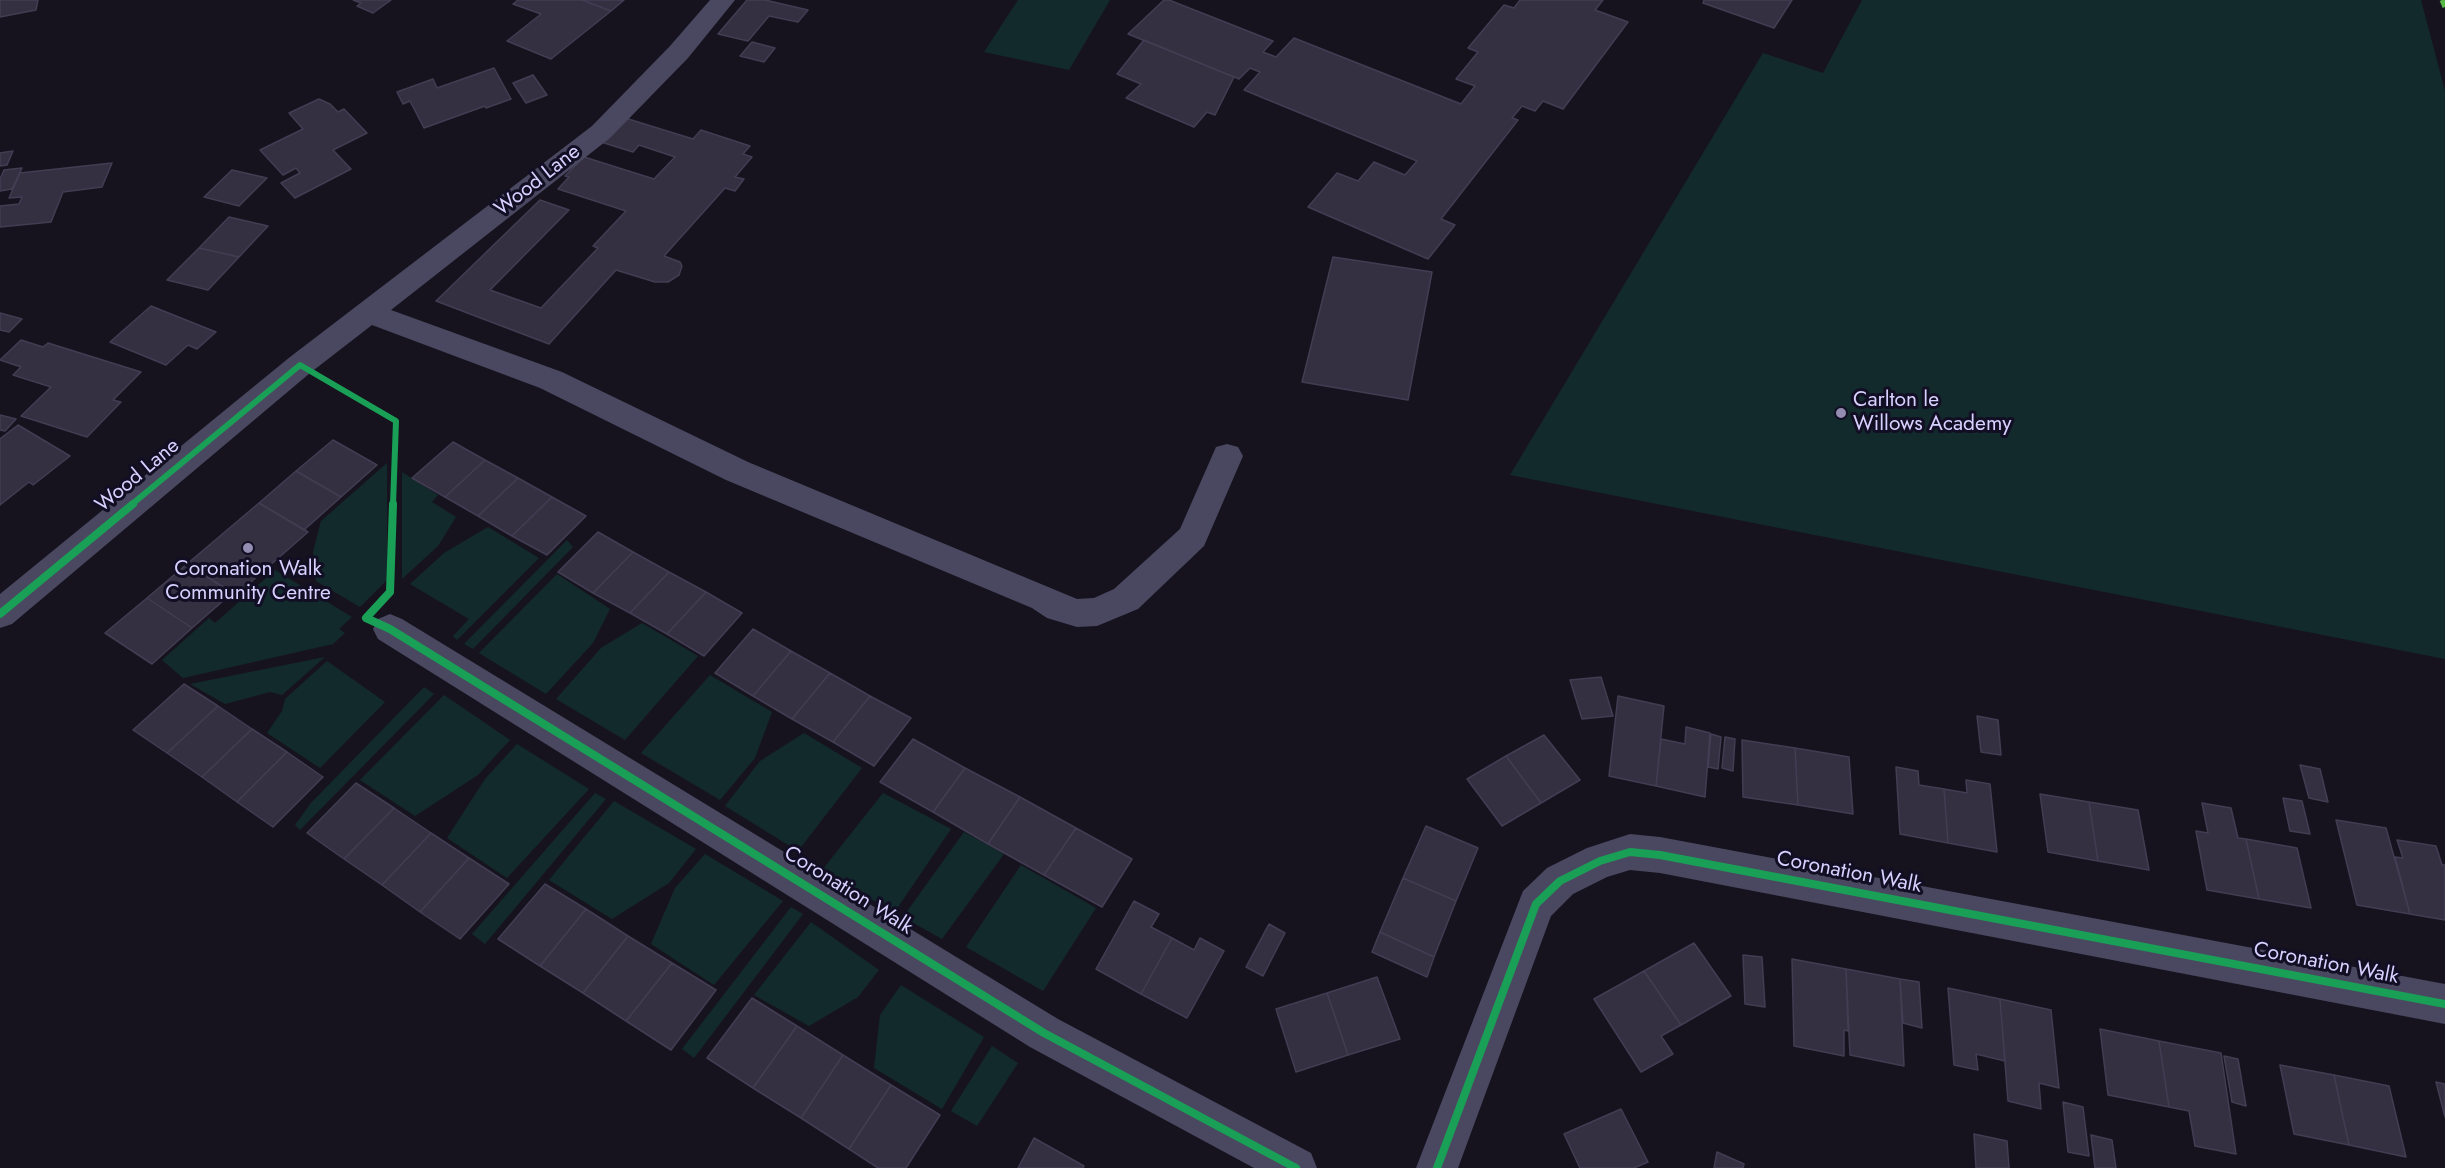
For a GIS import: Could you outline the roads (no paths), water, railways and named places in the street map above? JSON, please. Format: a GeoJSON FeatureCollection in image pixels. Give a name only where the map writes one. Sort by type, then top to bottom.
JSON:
{"type":"FeatureCollection","features":[{"type":"Feature","properties":{"kind":"street","name":"Wood Lane"},"geometry":{"type":"LineString","coordinates":[[0,614],[367,312],[601,132],[679,52],[723,0]]}},
{"type":"Feature","properties":{"kind":"street"},"geometry":{"type":"LineString","coordinates":[[367,312],[551,380],[737,471],[1044,598],[1059,608],[1077,613],[1097,612],[1126,599],[1192,537],[1227,456]]}},
{"type":"Feature","properties":{"kind":"street","name":"Coronation Walk"},"geometry":{"type":"LineString","coordinates":[[390,629],[1044,1033],[1296,1168]]}},
{"type":"Feature","properties":{"kind":"street","name":"Coronation Walk"},"geometry":{"type":"LineString","coordinates":[[1437,1168],[1536,904],[1560,881],[1600,861],[1630,852],[1660,855],[2445,1004]]}},
{"type":"Feature","properties":{"kind":"place","name":"Carlton le Willows Academy"},"geometry":{"type":"Point","coordinates":[1841,413]}},
{"type":"Feature","properties":{"kind":"place","name":"Coronation Walk Community Centre"},"geometry":{"type":"Point","coordinates":[248,548]}}]}
